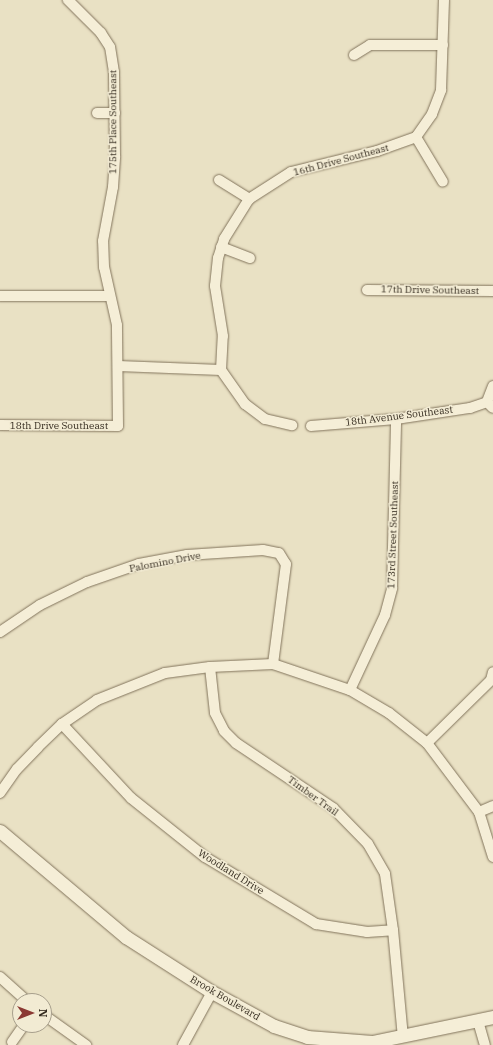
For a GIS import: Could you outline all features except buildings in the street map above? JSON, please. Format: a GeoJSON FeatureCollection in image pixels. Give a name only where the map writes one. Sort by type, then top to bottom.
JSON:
{"type":"FeatureCollection","features":[{"type":"Feature","properties":{"kind":"street","name":"175th Place Southeast"},"geometry":{"type":"LineString","coordinates":[[68,0],[100,33],[110,47],[115,113],[113,187],[103,241],[110,296],[117,325],[118,426]]}},
{"type":"Feature","properties":{"kind":"street"},"geometry":{"type":"LineString","coordinates":[[443,182],[416,137],[432,114],[441,90],[444,0]]}},
{"type":"Feature","properties":{"kind":"street"},"geometry":{"type":"LineString","coordinates":[[354,55],[370,45],[443,45]]}},
{"type":"Feature","properties":{"kind":"street"},"geometry":{"type":"LineString","coordinates":[[97,113],[115,113]]}},
{"type":"Feature","properties":{"kind":"street","name":"16th Drive Southeast"},"geometry":{"type":"LineString","coordinates":[[249,199],[291,172],[377,151],[416,137]]}},
{"type":"Feature","properties":{"kind":"street"},"geometry":{"type":"LineString","coordinates":[[219,180],[249,199],[224,239],[215,286],[223,336],[221,370],[245,404],[265,419],[292,425]]}},
{"type":"Feature","properties":{"kind":"street"},"geometry":{"type":"LineString","coordinates":[[222,247],[250,258]]}},
{"type":"Feature","properties":{"kind":"street","name":"17th Drive Southeast"},"geometry":{"type":"LineString","coordinates":[[367,290],[493,291]]}},
{"type":"Feature","properties":{"kind":"street"},"geometry":{"type":"LineString","coordinates":[[0,296],[110,296]]}},
{"type":"Feature","properties":{"kind":"street"},"geometry":{"type":"LineString","coordinates":[[118,366],[221,370]]}},
{"type":"Feature","properties":{"kind":"street"},"geometry":{"type":"LineString","coordinates":[[490,405],[493,386]]}},
{"type":"Feature","properties":{"kind":"street","name":"18th Avenue Southeast"},"geometry":{"type":"LineString","coordinates":[[311,426],[396,419],[490,405]]}},
{"type":"Feature","properties":{"kind":"street","name":"173rd Street Southeast"},"geometry":{"type":"LineString","coordinates":[[350,690],[385,615],[392,588],[396,419]]}},
{"type":"Feature","properties":{"kind":"street","name":"18th Drive Southeast"},"geometry":{"type":"LineString","coordinates":[[0,425],[118,426]]}},
{"type":"Feature","properties":{"kind":"street","name":"Palomino Drive"},"geometry":{"type":"LineString","coordinates":[[0,632],[40,605],[87,582],[139,564],[188,555],[263,550],[279,553],[286,564],[273,664]]}},
{"type":"Feature","properties":{"kind":"street"},"geometry":{"type":"LineString","coordinates":[[0,793],[17,769],[62,724],[97,700],[128,686],[165,673],[210,667],[273,664],[350,690],[389,713],[427,743],[479,812],[493,857]]}},
{"type":"Feature","properties":{"kind":"street","name":"Timber Trail"},"geometry":{"type":"LineString","coordinates":[[210,667],[215,713],[224,731],[236,743],[333,808],[368,844],[385,874],[393,930],[403,1038]]}},
{"type":"Feature","properties":{"kind":"street"},"geometry":{"type":"LineString","coordinates":[[427,743],[491,680],[493,672]]}},
{"type":"Feature","properties":{"kind":"street","name":"Woodland Drive"},"geometry":{"type":"LineString","coordinates":[[62,724],[131,798],[205,857],[316,924],[367,932],[393,930]]}},
{"type":"Feature","properties":{"kind":"street"},"geometry":{"type":"LineString","coordinates":[[479,812],[493,806]]}},
{"type":"Feature","properties":{"kind":"street","name":"Brook Boulevard"},"geometry":{"type":"LineString","coordinates":[[0,831],[126,937],[212,992],[274,1026],[307,1037],[372,1042],[403,1038],[493,1017]]}},
{"type":"Feature","properties":{"kind":"street"},"geometry":{"type":"LineString","coordinates":[[0,977],[18,993]]}},
{"type":"Feature","properties":{"kind":"street"},"geometry":{"type":"LineString","coordinates":[[183,1045],[212,992]]}},
{"type":"Feature","properties":{"kind":"street"},"geometry":{"type":"LineString","coordinates":[[478,1020],[485,1045]]}},
{"type":"Feature","properties":{"kind":"street"},"geometry":{"type":"LineString","coordinates":[[52,1021],[86,1045]]}},
{"type":"Feature","properties":{"kind":"street"},"geometry":{"type":"LineString","coordinates":[[12,1042],[18,1033]]}}]}
